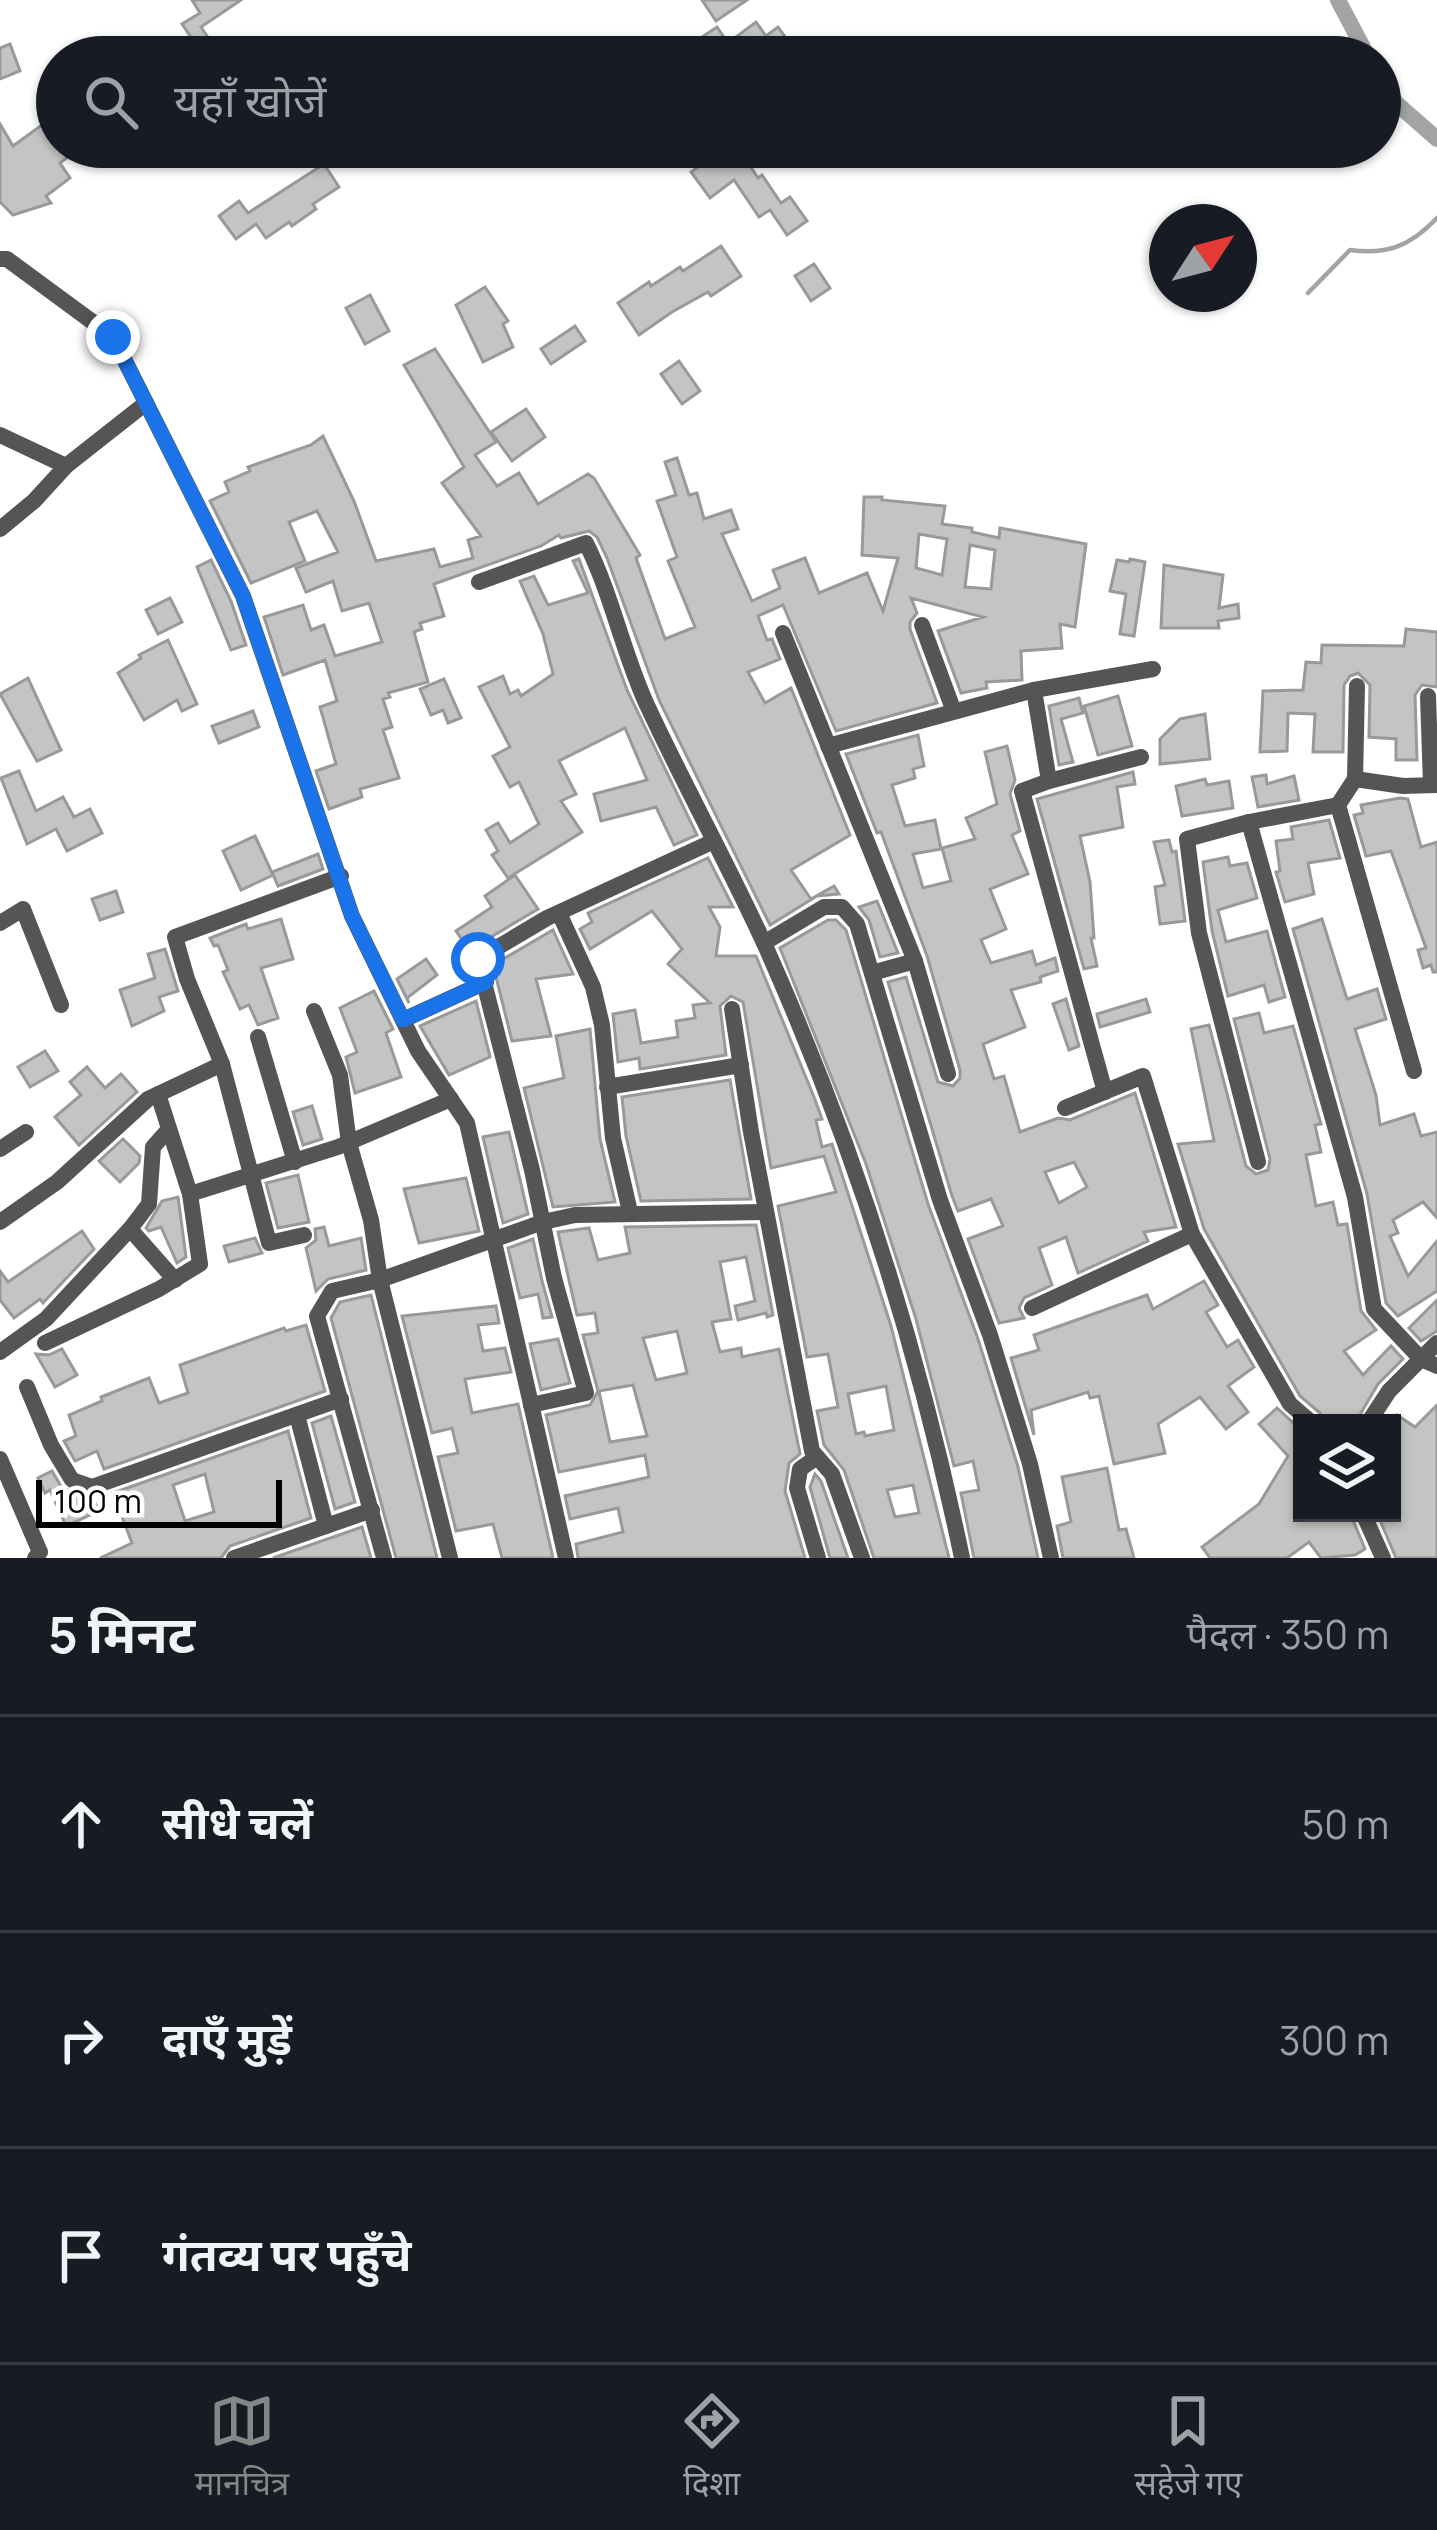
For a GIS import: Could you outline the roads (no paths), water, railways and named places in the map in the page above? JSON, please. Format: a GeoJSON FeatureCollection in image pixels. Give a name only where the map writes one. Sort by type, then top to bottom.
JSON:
{"type":"FeatureCollection","features":[{"type":"Feature","properties":{"kind":"street"},"geometry":{"type":"LineString","coordinates":[[0,259],[7,259],[113,337],[243,596],[352,916],[418,1051],[467,1123],[566,1558]]}},
{"type":"Feature","properties":{"kind":"street"},"geometry":{"type":"LineString","coordinates":[[0,529],[66,466],[146,403]]}},
{"type":"Feature","properties":{"kind":"street"},"geometry":{"type":"LineString","coordinates":[[0,436],[66,466]]}},
{"type":"Feature","properties":{"kind":"street"},"geometry":{"type":"LineString","coordinates":[[479,582],[586,543],[608,586],[644,700],[764,943],[888,1262],[934,1424],[962,1558]]}},
{"type":"Feature","properties":{"kind":"street"},"geometry":{"type":"LineString","coordinates":[[922,625],[953,709]]}},
{"type":"Feature","properties":{"kind":"street"},"geometry":{"type":"LineString","coordinates":[[783,633],[915,961],[948,1074]]}},
{"type":"Feature","properties":{"kind":"street"},"geometry":{"type":"LineString","coordinates":[[828,746],[953,709],[1153,669]]}},
{"type":"Feature","properties":{"kind":"street"},"geometry":{"type":"LineString","coordinates":[[1258,1162],[1199,933],[1186,839],[1338,805],[1355,779],[1357,686]]}},
{"type":"Feature","properties":{"kind":"street"},"geometry":{"type":"LineString","coordinates":[[1034,690],[1049,781]]}},
{"type":"Feature","properties":{"kind":"street"},"geometry":{"type":"LineString","coordinates":[[1355,779],[1434,785],[1429,696]]}},
{"type":"Feature","properties":{"kind":"street"},"geometry":{"type":"LineString","coordinates":[[1105,1092],[1022,791],[1141,757]]}},
{"type":"Feature","properties":{"kind":"street"},"geometry":{"type":"LineString","coordinates":[[1338,805],[1414,1071]]}},
{"type":"Feature","properties":{"kind":"street"},"geometry":{"type":"LineString","coordinates":[[1249,822],[1355,1197],[1375,1309],[1429,1363]]}},
{"type":"Feature","properties":{"kind":"street"},"geometry":{"type":"LineString","coordinates":[[531,1406],[586,1394],[478,959],[559,913],[714,841]]}},
{"type":"Feature","properties":{"kind":"street"},"geometry":{"type":"LineString","coordinates":[[304,1235],[269,1243],[222,1064],[175,937],[341,876]]}},
{"type":"Feature","properties":{"kind":"street"},"geometry":{"type":"LineString","coordinates":[[764,943],[824,907],[842,907],[856,924],[940,1200],[990,1335],[1030,1464],[1051,1558]]}},
{"type":"Feature","properties":{"kind":"street"},"geometry":{"type":"LineString","coordinates":[[0,922],[23,909],[61,1005]]}},
{"type":"Feature","properties":{"kind":"street"},"geometry":{"type":"LineString","coordinates":[[559,913],[593,986],[617,1160],[630,1212]]}},
{"type":"Feature","properties":{"kind":"street"},"geometry":{"type":"LineString","coordinates":[[872,974],[915,961]]}},
{"type":"Feature","properties":{"kind":"street"},"geometry":{"type":"LineString","coordinates":[[403,1020],[486,982]]}},
{"type":"Feature","properties":{"kind":"street"},"geometry":{"type":"LineString","coordinates":[[732,1009],[812,1451],[832,1474],[862,1558]]}},
{"type":"Feature","properties":{"kind":"street"},"geometry":{"type":"LineString","coordinates":[[314,1011],[340,1075],[349,1143],[371,1220],[380,1280],[450,1558]]}},
{"type":"Feature","properties":{"kind":"street"},"geometry":{"type":"LineString","coordinates":[[258,1037],[295,1162]]}},
{"type":"Feature","properties":{"kind":"street"},"geometry":{"type":"LineString","coordinates":[[0,1222],[57,1182],[158,1094],[222,1064]]}},
{"type":"Feature","properties":{"kind":"street"},"geometry":{"type":"LineString","coordinates":[[608,1087],[741,1065]]}},
{"type":"Feature","properties":{"kind":"street"},"geometry":{"type":"LineString","coordinates":[[1065,1108],[1143,1076],[1192,1234],[1290,1404],[1302,1414]]}},
{"type":"Feature","properties":{"kind":"street"},"geometry":{"type":"LineString","coordinates":[[45,1342],[200,1264],[190,1194],[158,1094]]}},
{"type":"Feature","properties":{"kind":"street"},"geometry":{"type":"LineString","coordinates":[[190,1194],[349,1143],[451,1099]]}},
{"type":"Feature","properties":{"kind":"street"},"geometry":{"type":"LineString","coordinates":[[0,1352],[46,1319],[149,1204],[153,1147],[169,1129]]}},
{"type":"Feature","properties":{"kind":"street"},"geometry":{"type":"LineString","coordinates":[[0,1149],[26,1132]]}},
{"type":"Feature","properties":{"kind":"street"},"geometry":{"type":"LineString","coordinates":[[384,1558],[317,1316],[332,1291],[380,1280],[574,1215],[766,1211]]}},
{"type":"Feature","properties":{"kind":"street"},"geometry":{"type":"LineString","coordinates":[[130,1228],[175,1280]]}},
{"type":"Feature","properties":{"kind":"street"},"geometry":{"type":"LineString","coordinates":[[1032,1308],[1192,1234]]}},
{"type":"Feature","properties":{"kind":"street"},"geometry":{"type":"LineString","coordinates":[[1373,1414],[1389,1391],[1429,1363],[1437,1343]]}},
{"type":"Feature","properties":{"kind":"street"},"geometry":{"type":"LineString","coordinates":[[27,1387],[51,1445],[72,1480],[92,1487],[341,1400]]}},
{"type":"Feature","properties":{"kind":"street"},"geometry":{"type":"LineString","coordinates":[[297,1415],[326,1526]]}},
{"type":"Feature","properties":{"kind":"street"},"geometry":{"type":"LineString","coordinates":[[817,1457],[800,1469],[797,1488],[818,1558]]}},
{"type":"Feature","properties":{"kind":"street"},"geometry":{"type":"LineString","coordinates":[[1,1466],[40,1552],[35,1558]]}},
{"type":"Feature","properties":{"kind":"street"},"geometry":{"type":"LineString","coordinates":[[234,1558],[372,1510]]}},
{"type":"Feature","properties":{"kind":"street"},"geometry":{"type":"LineString","coordinates":[[1367,1522],[1382,1558]]}},
{"type":"Feature","properties":{"kind":"waterway"},"geometry":{"type":"LineString","coordinates":[[1338,0],[1357,36]]}},
{"type":"Feature","properties":{"kind":"waterway"},"geometry":{"type":"LineString","coordinates":[[1401,107],[1437,139]]}},
{"type":"Feature","properties":{"kind":"waterway"},"geometry":{"type":"LineString","coordinates":[[1308,293],[1350,250],[1398,246],[1437,218]]}}]}
